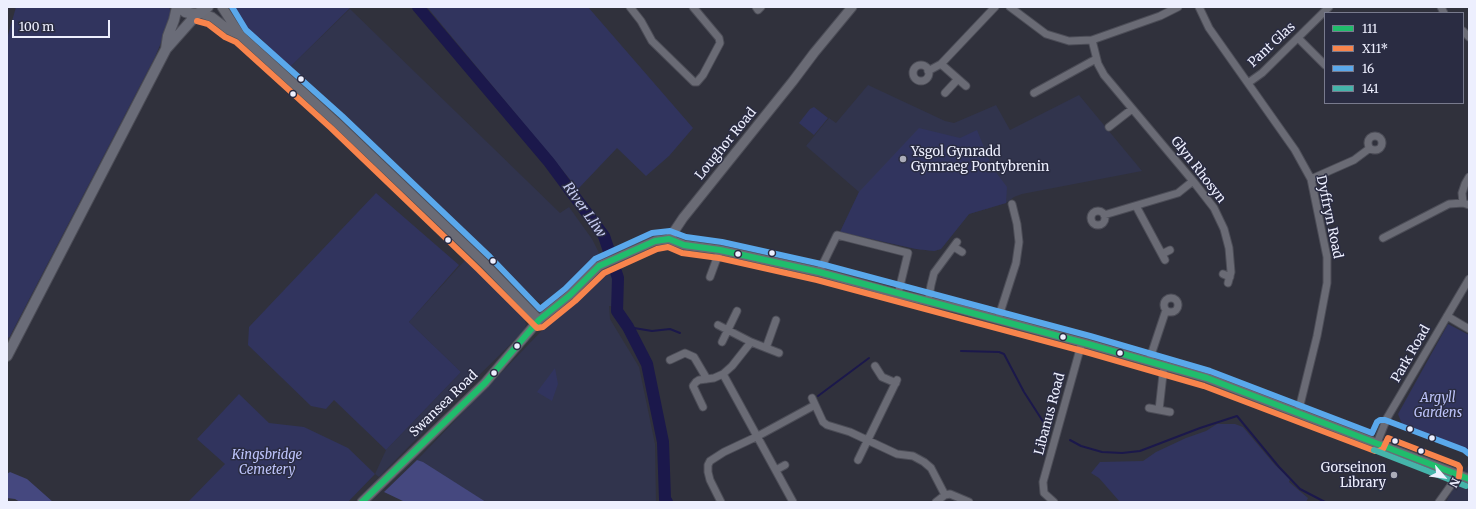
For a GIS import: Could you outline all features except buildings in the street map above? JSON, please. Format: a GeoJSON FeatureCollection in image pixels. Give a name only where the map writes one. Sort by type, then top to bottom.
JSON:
{"type":"FeatureCollection","features":[{"type":"Feature","properties":{"kind":"main road"},"geometry":{"type":"LineString","coordinates":[[166,49],[168,36],[178,7],[190,14],[202,11],[229,30],[240,35]]}},
{"type":"Feature","properties":{"kind":"main road"},"geometry":{"type":"LineString","coordinates":[[222,7],[240,35],[336,122],[484,264],[539,320]]}},
{"type":"Feature","properties":{"kind":"main road","name":"Loughor Road"},"geometry":{"type":"LineString","coordinates":[[669,239],[683,218],[852,7]]}},
{"type":"Feature","properties":{"kind":"main road"},"geometry":{"type":"LineString","coordinates":[[7,356],[166,49],[202,11]]}},
{"type":"Feature","properties":{"kind":"main road"},"geometry":{"type":"LineString","coordinates":[[669,239],[684,245],[720,250],[819,272],[928,302],[998,319],[1164,365],[1207,378],[1469,479]]}},
{"type":"Feature","properties":{"kind":"main road","name":"Swansea Road"},"geometry":{"type":"LineString","coordinates":[[362,502],[485,383],[539,320],[570,295],[599,266],[655,241],[669,239]]}},
{"type":"Feature","properties":{"kind":"street"},"geometry":{"type":"LineString","coordinates":[[630,7],[641,21],[652,40],[694,82],[697,82],[703,75],[720,43],[719,38],[693,7]]}},
{"type":"Feature","properties":{"kind":"street"},"geometry":{"type":"LineString","coordinates":[[756,7],[758,10],[761,7]]}},
{"type":"Feature","properties":{"kind":"street"},"geometry":{"type":"LineString","coordinates":[[928,70],[941,64],[995,7]]}},
{"type":"Feature","properties":{"kind":"street"},"geometry":{"type":"LineString","coordinates":[[1013,8],[1046,34],[1069,41],[1092,40],[1160,16],[1178,7]]}},
{"type":"Feature","properties":{"kind":"street","name":"Dyffryn Road"},"geometry":{"type":"LineString","coordinates":[[1199,7],[1209,28],[1295,150],[1311,179],[1327,257],[1327,283],[1317,336],[1298,413]]}},
{"type":"Feature","properties":{"kind":"street","name":"Pant Glas"},"geometry":{"type":"LineString","coordinates":[[1248,83],[1262,73],[1329,7]]}},
{"type":"Feature","properties":{"kind":"street"},"geometry":{"type":"LineString","coordinates":[[1298,38],[1324,65]]}},
{"type":"Feature","properties":{"kind":"street","name":"Glyn Rhosyn"},"geometry":{"type":"LineString","coordinates":[[1092,40],[1096,59],[1104,75],[1212,203],[1224,230],[1231,258],[1229,280],[1223,274]]}},
{"type":"Feature","properties":{"kind":"street"},"geometry":{"type":"LineString","coordinates":[[1034,93],[1096,59]]}},
{"type":"Feature","properties":{"kind":"street"},"geometry":{"type":"LineString","coordinates":[[941,64],[966,86]]}},
{"type":"Feature","properties":{"kind":"street"},"geometry":{"type":"LineString","coordinates":[[945,93],[958,79]]}},
{"type":"Feature","properties":{"kind":"street"},"geometry":{"type":"LineString","coordinates":[[1109,127],[1132,109]]}},
{"type":"Feature","properties":{"kind":"street"},"geometry":{"type":"LineString","coordinates":[[1311,179],[1354,160],[1370,148]]}},
{"type":"Feature","properties":{"kind":"street"},"geometry":{"type":"LineString","coordinates":[[1383,238],[1449,204],[1466,204],[1462,194],[1469,177]]}},
{"type":"Feature","properties":{"kind":"street"},"geometry":{"type":"LineString","coordinates":[[1104,215],[1178,193],[1193,181]]}},
{"type":"Feature","properties":{"kind":"street"},"geometry":{"type":"LineString","coordinates":[[998,319],[1016,263],[1019,242],[1017,224],[1012,204]]}},
{"type":"Feature","properties":{"kind":"street"},"geometry":{"type":"LineString","coordinates":[[1136,206],[1163,257],[1170,250]]}},
{"type":"Feature","properties":{"kind":"street"},"geometry":{"type":"LineString","coordinates":[[819,272],[837,235],[908,253],[898,294]]}},
{"type":"Feature","properties":{"kind":"street"},"geometry":{"type":"LineString","coordinates":[[928,302],[934,273],[956,245],[962,252]]}},
{"type":"Feature","properties":{"kind":"street"},"geometry":{"type":"LineString","coordinates":[[710,276],[720,250]]}},
{"type":"Feature","properties":{"kind":"street","name":"Park Road"},"geometry":{"type":"LineString","coordinates":[[1377,443],[1387,418],[1469,279]]}},
{"type":"Feature","properties":{"kind":"street"},"geometry":{"type":"LineString","coordinates":[[1150,361],[1166,310]]}},
{"type":"Feature","properties":{"kind":"street"},"geometry":{"type":"LineString","coordinates":[[722,342],[737,311]]}},
{"type":"Feature","properties":{"kind":"street"},"geometry":{"type":"LineString","coordinates":[[1447,316],[1469,329]]}},
{"type":"Feature","properties":{"kind":"street"},"geometry":{"type":"LineString","coordinates":[[766,348],[776,320]]}},
{"type":"Feature","properties":{"kind":"street"},"geometry":{"type":"LineString","coordinates":[[718,325],[751,342],[779,353]]}},
{"type":"Feature","properties":{"kind":"street"},"geometry":{"type":"LineString","coordinates":[[703,407],[693,386],[694,383],[699,380],[714,378],[723,374],[732,366],[751,342]]}},
{"type":"Feature","properties":{"kind":"street","name":"Libanus Road"},"geometry":{"type":"LineString","coordinates":[[1054,502],[1044,493],[1043,482],[1082,342]]}},
{"type":"Feature","properties":{"kind":"street"},"geometry":{"type":"LineString","coordinates":[[670,360],[685,353],[694,357],[707,379]]}},
{"type":"Feature","properties":{"kind":"street"},"geometry":{"type":"LineString","coordinates":[[1159,410],[1164,365]]}},
{"type":"Feature","properties":{"kind":"street"},"geometry":{"type":"LineString","coordinates":[[858,460],[896,382],[882,377],[875,366]]}},
{"type":"Feature","properties":{"kind":"street"},"geometry":{"type":"LineString","coordinates":[[723,374],[793,502]]}},
{"type":"Feature","properties":{"kind":"street"},"geometry":{"type":"LineString","coordinates":[[721,502],[710,480],[708,464],[715,457],[758,436],[813,401],[823,422],[827,425],[850,432],[897,454],[913,456],[924,462],[932,468],[945,495]]}},
{"type":"Feature","properties":{"kind":"street"},"geometry":{"type":"LineString","coordinates":[[1149,408],[1170,412]]}},
{"type":"Feature","properties":{"kind":"street"},"geometry":{"type":"LineString","coordinates":[[776,470],[785,466]]}},
{"type":"Feature","properties":{"kind":"street"},"geometry":{"type":"LineString","coordinates":[[1439,502],[1459,474]]}},
{"type":"Feature","properties":{"kind":"street"},"geometry":{"type":"LineString","coordinates":[[936,502],[945,495],[954,496],[968,502]]}},
{"type":"Feature","properties":{"kind":"shaded area"},"geometry":{"type":"Polygon","coordinates":[[[350,9],[560,213],[569,207],[592,239],[601,257],[590,265],[553,301],[541,302],[536,300],[476,249],[288,69],[350,9]]]}},
{"type":"Feature","properties":{"kind":"shaded area","name":"Ysgol Gynradd Gymraeg Pontybrenin"},"geometry":{"type":"Polygon","coordinates":[[[868,85],[945,121],[954,123],[996,105],[1010,130],[1079,95],[1142,171],[1022,194],[1014,197],[1006,203],[969,214],[941,249],[934,251],[916,249],[840,232],[859,192],[806,146],[829,118],[836,123],[868,85]]]}},
{"type":"Feature","properties":{"kind":"shaded area"},"geometry":{"type":"Polygon","coordinates":[[[466,259],[519,310],[526,324],[524,331],[379,477],[375,474],[386,450],[461,372],[409,322],[466,259]]]}},
{"type":"Feature","properties":{"kind":"shaded area"},"geometry":{"type":"Polygon","coordinates":[[[617,267],[615,306],[609,306],[610,319],[639,367],[655,444],[656,502],[486,502],[417,460],[555,317],[602,274],[617,267]]]}},
{"type":"Feature","properties":{"kind":"shaded area"},"geometry":{"type":"Polygon","coordinates":[[[417,460],[423,462],[486,502],[405,502],[384,492],[417,460]]]}},
{"type":"Feature","properties":{"kind":"shaded area"},"geometry":{"type":"Polygon","coordinates":[[[1469,464],[1469,502],[1446,502],[1458,479],[1469,464]]]}},
{"type":"Feature","properties":{"kind":"shaded area"},"geometry":{"type":"Polygon","coordinates":[[[10,472],[27,479],[53,502],[20,502],[15,499],[7,498],[7,474],[10,472]]]}},
{"type":"Feature","properties":{"kind":"green space"},"geometry":{"type":"Polygon","coordinates":[[[16,7],[169,7],[171,13],[169,24],[155,57],[9,338],[7,336],[7,39],[16,7]]]}},
{"type":"Feature","properties":{"kind":"green space"},"geometry":{"type":"Polygon","coordinates":[[[228,7],[351,7],[290,67],[259,37],[254,41],[247,35],[228,7]]]}},
{"type":"Feature","properties":{"kind":"green space"},"geometry":{"type":"Polygon","coordinates":[[[427,7],[588,7],[693,128],[669,156],[646,176],[617,148],[578,189],[427,7]]]}},
{"type":"Feature","properties":{"kind":"green space"},"geometry":{"type":"Polygon","coordinates":[[[814,107],[828,118],[814,135],[799,123],[810,109],[814,107]]]}},
{"type":"Feature","properties":{"kind":"green space","name":"Ysgol Gynradd Gymraeg Pontybrenin"},"geometry":{"type":"Polygon","coordinates":[[[919,128],[960,138],[977,130],[992,167],[1007,187],[1006,203],[969,214],[941,249],[934,251],[916,249],[840,232],[859,192],[919,128]]]}},
{"type":"Feature","properties":{"kind":"green space"},"geometry":{"type":"Polygon","coordinates":[[[376,193],[459,265],[409,322],[461,372],[386,450],[334,400],[326,409],[311,406],[248,345],[249,327],[376,193]]]}},
{"type":"Feature","properties":{"kind":"green space","name":"Argyll Gardens"},"geometry":{"type":"Polygon","coordinates":[[[1448,324],[1469,335],[1469,450],[1402,424],[1398,414],[1448,324]]]}},
{"type":"Feature","properties":{"kind":"green space"},"geometry":{"type":"Polygon","coordinates":[[[555,368],[558,384],[552,401],[537,392],[555,368]]]}},
{"type":"Feature","properties":{"kind":"green space","name":"Kingsbridge Cemetery"},"geometry":{"type":"Polygon","coordinates":[[[239,394],[269,423],[304,427],[348,448],[375,474],[348,502],[188,502],[225,464],[197,439],[239,394]]]}},
{"type":"Feature","properties":{"kind":"green space"},"geometry":{"type":"Polygon","coordinates":[[[1217,424],[1235,424],[1243,427],[1275,465],[1290,479],[1289,482],[1308,498],[1306,502],[1120,502],[1099,478],[1091,473],[1100,462],[1143,461],[1156,452],[1186,438],[1206,431],[1217,424]]]}},
{"type":"Feature","properties":{"kind":"waterway","name":"River Lliw"},"geometry":{"type":"LineString","coordinates":[[418,7],[549,162],[604,236],[618,278],[617,311],[628,327],[647,364],[663,442],[665,499],[667,502]]}},
{"type":"Feature","properties":{"kind":"waterway"},"geometry":{"type":"LineString","coordinates":[[628,327],[652,331],[670,329],[680,333]]}},
{"type":"Feature","properties":{"kind":"waterway"},"geometry":{"type":"LineString","coordinates":[[961,351],[999,352],[1004,354],[1024,392],[1044,423],[1047,425]]}},
{"type":"Feature","properties":{"kind":"waterway"},"geometry":{"type":"LineString","coordinates":[[818,396],[869,358]]}},
{"type":"Feature","properties":{"kind":"waterway"},"geometry":{"type":"LineString","coordinates":[[1070,440],[1081,446],[1102,452],[1122,453],[1140,451],[1200,428],[1237,416],[1279,467],[1300,489],[1325,502]]}},
{"type":"Feature","properties":{"kind":"transit line","name":"16"},"geometry":{"type":"LineString","coordinates":[[232,7],[246,30],[342,116],[490,257],[540,309],[565,289],[595,259],[652,233],[670,231],[686,237],[722,242],[821,264],[1090,336],[1210,371],[1372,433],[1377,422],[1380,420],[1385,420],[1464,450],[1469,454]]}},
{"type":"Feature","properties":{"kind":"transit line","name":"X11*"},"geometry":{"type":"LineString","coordinates":[[197,21],[208,24],[225,37],[236,42],[331,128],[478,269],[537,328],[543,327],[575,301],[604,273],[657,249],[668,247],[682,253],[719,258],[817,280],[1086,352],[1204,386],[1375,451],[1383,449],[1388,438],[1458,465],[1460,468],[1459,477]]}},
{"type":"Feature","properties":{"kind":"transit line","name":"111"},"geometry":{"type":"LineString","coordinates":[[669,239],[684,245],[720,250],[819,272],[1088,344],[1207,378],[1469,479]]}},
{"type":"Feature","properties":{"kind":"transit line","name":"111"},"geometry":{"type":"LineString","coordinates":[[362,502],[485,383],[539,320],[570,295],[599,266],[655,241],[669,239]]}},
{"type":"Feature","properties":{"kind":"transit line","name":"141"},"geometry":{"type":"LineString","coordinates":[[1374,450],[1466,486]]}},
{"type":"Feature","properties":{"kind":"place","name":"Ysgol Gynradd Gymraeg Pontybrenin"},"geometry":{"type":"Point","coordinates":[903,159]}},
{"type":"Feature","properties":{"kind":"place","name":"Gorseinon Library"},"geometry":{"type":"Point","coordinates":[1394,475]}}]}
